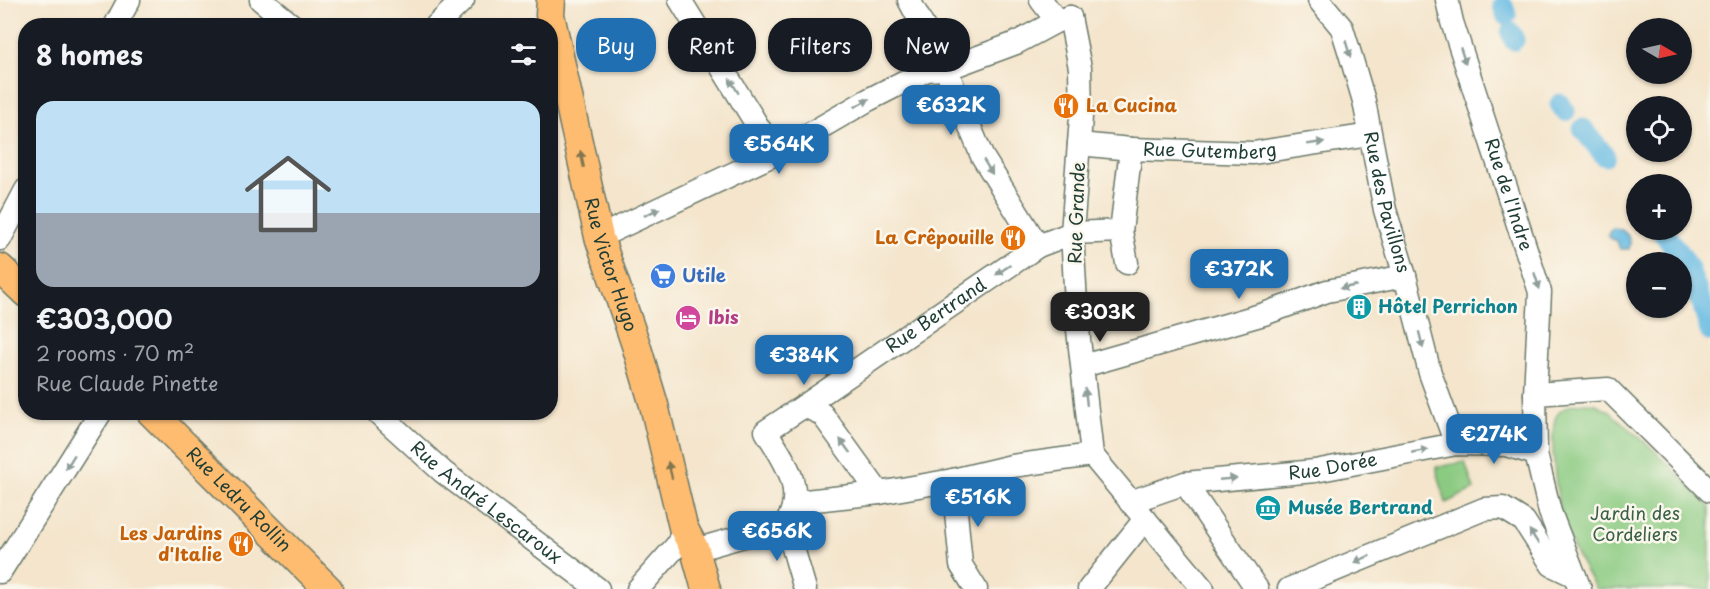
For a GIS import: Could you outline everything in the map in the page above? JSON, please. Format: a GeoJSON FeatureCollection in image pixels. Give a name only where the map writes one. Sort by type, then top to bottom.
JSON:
{"type":"FeatureCollection","features":[{"type":"Feature","properties":{"kind":"main road","name":"Rue Victor Hugo"},"geometry":{"type":"LineString","coordinates":[[551,0],[551,18]]}},
{"type":"Feature","properties":{"kind":"main road","name":"Rue Victor Hugo"},"geometry":{"type":"LineString","coordinates":[[558,51],[599,237],[618,289],[654,405],[689,538],[706,589]]}},
{"type":"Feature","properties":{"kind":"main road"},"geometry":{"type":"LineString","coordinates":[[0,268],[18,285]]}},
{"type":"Feature","properties":{"kind":"main road","name":"Rue Ledru Rollin"},"geometry":{"type":"LineString","coordinates":[[159,420],[328,589]]}},
{"type":"Feature","properties":{"kind":"street"},"geometry":{"type":"LineString","coordinates":[[120,18],[129,0]]}},
{"type":"Feature","properties":{"kind":"street"},"geometry":{"type":"LineString","coordinates":[[261,0],[283,18]]}},
{"type":"Feature","properties":{"kind":"street"},"geometry":{"type":"LineString","coordinates":[[444,18],[463,0]]}},
{"type":"Feature","properties":{"kind":"street"},"geometry":{"type":"LineString","coordinates":[[680,0],[775,154]]}},
{"type":"Feature","properties":{"kind":"street"},"geometry":{"type":"LineString","coordinates":[[909,0],[919,18]]}},
{"type":"Feature","properties":{"kind":"street","name":"Rue Grande"},"geometry":{"type":"LineString","coordinates":[[1041,0],[1070,13],[1080,68],[1079,144],[1072,233],[1077,321],[1092,455]]}},
{"type":"Feature","properties":{"kind":"street","name":"Rue des Pavillons"},"geometry":{"type":"LineString","coordinates":[[1318,0],[1341,28],[1364,101],[1385,210],[1406,276],[1430,373],[1456,444]]}},
{"type":"Feature","properties":{"kind":"street","name":"Rue de l'Indre"},"geometry":{"type":"LineString","coordinates":[[1447,0],[1452,22],[1540,292],[1535,394],[1536,454],[1550,512],[1578,583]]}},
{"type":"Feature","properties":{"kind":"street"},"geometry":{"type":"LineString","coordinates":[[970,60],[1016,43],[1070,13]]}},
{"type":"Feature","properties":{"kind":"street"},"geometry":{"type":"LineString","coordinates":[[599,237],[775,154],[868,100],[923,72]]}},
{"type":"Feature","properties":{"kind":"street"},"geometry":{"type":"LineString","coordinates":[[947,72],[982,156],[1038,246]]}},
{"type":"Feature","properties":{"kind":"street","name":"Rue Gutemberg"},"geometry":{"type":"LineString","coordinates":[[1127,263],[1121,231],[1131,149],[1253,153],[1370,135]]}},
{"type":"Feature","properties":{"kind":"street"},"geometry":{"type":"LineString","coordinates":[[1079,144],[1131,149]]}},
{"type":"Feature","properties":{"kind":"street"},"geometry":{"type":"LineString","coordinates":[[0,239],[18,205]]}},
{"type":"Feature","properties":{"kind":"street"},"geometry":{"type":"LineString","coordinates":[[1072,233],[1121,231]]}},
{"type":"Feature","properties":{"kind":"street","name":"Rue Bertrand"},"geometry":{"type":"LineString","coordinates":[[790,474],[766,430],[1038,246],[1072,233]]}},
{"type":"Feature","properties":{"kind":"street"},"geometry":{"type":"LineString","coordinates":[[1083,366],[1253,317],[1327,291],[1406,276]]}},
{"type":"Feature","properties":{"kind":"street"},"geometry":{"type":"LineString","coordinates":[[1535,394],[1608,389],[1710,491]]}},
{"type":"Feature","properties":{"kind":"street"},"geometry":{"type":"LineString","coordinates":[[804,406],[822,414],[879,493]]}},
{"type":"Feature","properties":{"kind":"street"},"geometry":{"type":"LineString","coordinates":[[0,572],[96,420]]}},
{"type":"Feature","properties":{"kind":"street","name":"Rue André Lescaroux"},"geometry":{"type":"LineString","coordinates":[[386,420],[443,472],[598,589]]}},
{"type":"Feature","properties":{"kind":"street","name":"Rue Dorée"},"geometry":{"type":"LineString","coordinates":[[1130,502],[1185,483],[1315,471],[1456,444],[1506,445],[1536,454]]}},
{"type":"Feature","properties":{"kind":"street"},"geometry":{"type":"LineString","coordinates":[[796,502],[879,493],[953,480],[1011,466],[1092,455],[1203,589]]}},
{"type":"Feature","properties":{"kind":"street"},"geometry":{"type":"LineString","coordinates":[[790,474],[804,493],[819,500]]}},
{"type":"Feature","properties":{"kind":"street"},"geometry":{"type":"LineString","coordinates":[[790,474],[796,502],[786,524],[805,589]]}},
{"type":"Feature","properties":{"kind":"street"},"geometry":{"type":"LineString","coordinates":[[953,480],[961,565],[976,589]]}},
{"type":"Feature","properties":{"kind":"street"},"geometry":{"type":"LineString","coordinates":[[1185,483],[1257,589]]}},
{"type":"Feature","properties":{"kind":"street"},"geometry":{"type":"LineString","coordinates":[[1289,589],[1484,509],[1503,508],[1524,521],[1552,565],[1578,583]]}},
{"type":"Feature","properties":{"kind":"street"},"geometry":{"type":"LineString","coordinates":[[1089,589],[1145,519]]}},
{"type":"Feature","properties":{"kind":"street"},"geometry":{"type":"LineString","coordinates":[[638,589],[678,543],[689,538],[786,524]]}},
{"type":"Feature","properties":{"kind":"green space","name":"Jardin des Cordeliers"},"geometry":{"type":"Polygon","coordinates":[[[1586,403],[1596,404],[1609,411],[1655,451],[1710,507],[1710,589],[1596,589],[1578,558],[1564,526],[1553,452],[1554,423],[1557,415],[1566,407],[1586,403]]]}},
{"type":"Feature","properties":{"kind":"green space"},"geometry":{"type":"Polygon","coordinates":[[[1465,462],[1474,489],[1446,503],[1436,467],[1465,462]]]}},
{"type":"Feature","properties":{"kind":"water"},"geometry":{"type":"Polygon","coordinates":[[[1612,228],[1626,233],[1626,240],[1630,241],[1629,249],[1620,249],[1617,241],[1610,238],[1608,234],[1612,228]]]}},
{"type":"Feature","properties":{"kind":"waterway"},"geometry":{"type":"LineString","coordinates":[[1503,6],[1506,15]]}},
{"type":"Feature","properties":{"kind":"waterway"},"geometry":{"type":"LineString","coordinates":[[1511,33],[1514,40]]}},
{"type":"Feature","properties":{"kind":"waterway"},"geometry":{"type":"LineString","coordinates":[[1560,104],[1565,111]]}},
{"type":"Feature","properties":{"kind":"waterway"},"geometry":{"type":"LineString","coordinates":[[1583,129],[1605,156]]}},
{"type":"Feature","properties":{"kind":"waterway"},"geometry":{"type":"LineString","coordinates":[[1669,240],[1678,252]]}},
{"type":"Feature","properties":{"kind":"waterway"},"geometry":{"type":"LineString","coordinates":[[1692,278],[1702,304]]}},
{"type":"Feature","properties":{"kind":"waterway"},"geometry":{"type":"LineString","coordinates":[[1704,310],[1710,331]]}},
{"type":"Feature","properties":{"kind":"place","name":"La Cucina"},"geometry":{"type":"Point","coordinates":[1066,106]}},
{"type":"Feature","properties":{"kind":"place","name":"La Crêpouille"},"geometry":{"type":"Point","coordinates":[1013,238]}},
{"type":"Feature","properties":{"kind":"place","name":"Utile"},"geometry":{"type":"Point","coordinates":[663,276]}},
{"type":"Feature","properties":{"kind":"place","name":"Hôtel Perrichon"},"geometry":{"type":"Point","coordinates":[1359,307]}},
{"type":"Feature","properties":{"kind":"place","name":"Ibis"},"geometry":{"type":"Point","coordinates":[688,318]}},
{"type":"Feature","properties":{"kind":"place","name":"Musée Bertrand"},"geometry":{"type":"Point","coordinates":[1268,508]}},
{"type":"Feature","properties":{"kind":"place","name":"Les Jardins d'Italie"},"geometry":{"type":"Point","coordinates":[241,544]}}]}
